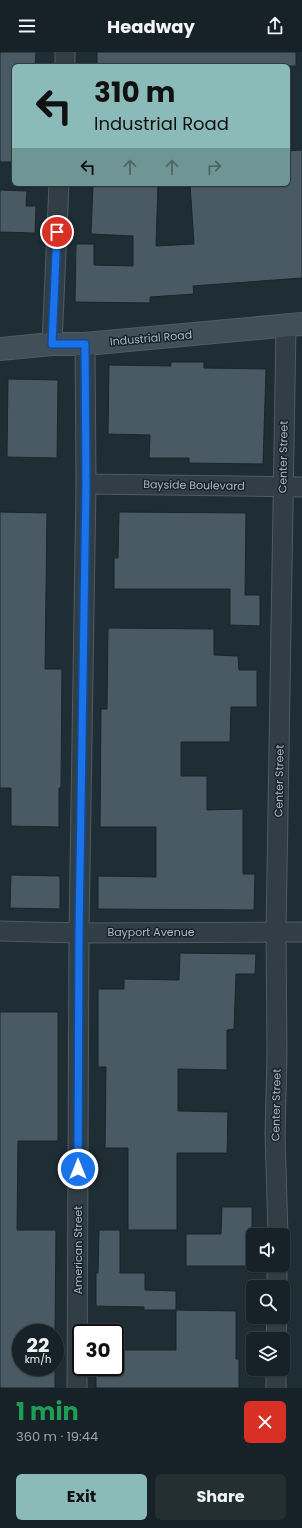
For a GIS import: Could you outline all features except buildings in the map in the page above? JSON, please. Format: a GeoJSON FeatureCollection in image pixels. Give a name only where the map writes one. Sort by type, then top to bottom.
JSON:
{"type":"FeatureCollection","features":[{"type":"Feature","properties":{"kind":"main road","name":"Industrial Road"},"geometry":{"type":"LineString","coordinates":[[0,349],[52,344],[85,344],[294,325]]}},
{"type":"Feature","properties":{"kind":"street"},"geometry":{"type":"LineString","coordinates":[[65,52],[65,64]]}},
{"type":"Feature","properties":{"kind":"street"},"geometry":{"type":"LineString","coordinates":[[52,344],[59,186]]}},
{"type":"Feature","properties":{"kind":"street","name":"Center Street"},"geometry":{"type":"LineString","coordinates":[[278,1228],[275,1134],[277,1054],[276,932],[283,486],[294,325]]}},
{"type":"Feature","properties":{"kind":"street","name":"American Street"},"geometry":{"type":"LineString","coordinates":[[77,1388],[79,933],[86,484],[85,344]]}},
{"type":"Feature","properties":{"kind":"street","name":"Bayside Boulevard"},"geometry":{"type":"LineString","coordinates":[[86,484],[302,487]]}},
{"type":"Feature","properties":{"kind":"street","name":"Bayport Avenue"},"geometry":{"type":"LineString","coordinates":[[0,931],[79,933],[302,932]]}},
{"type":"Feature","properties":{"kind":"street"},"geometry":{"type":"LineString","coordinates":[[276,1376],[276,1388]]}},
{"type":"Feature","properties":{"kind":"route"},"geometry":{"type":"LineString","coordinates":[[57,232],[52,344],[85,344],[86,484],[79,933],[78,1169]]}}]}
